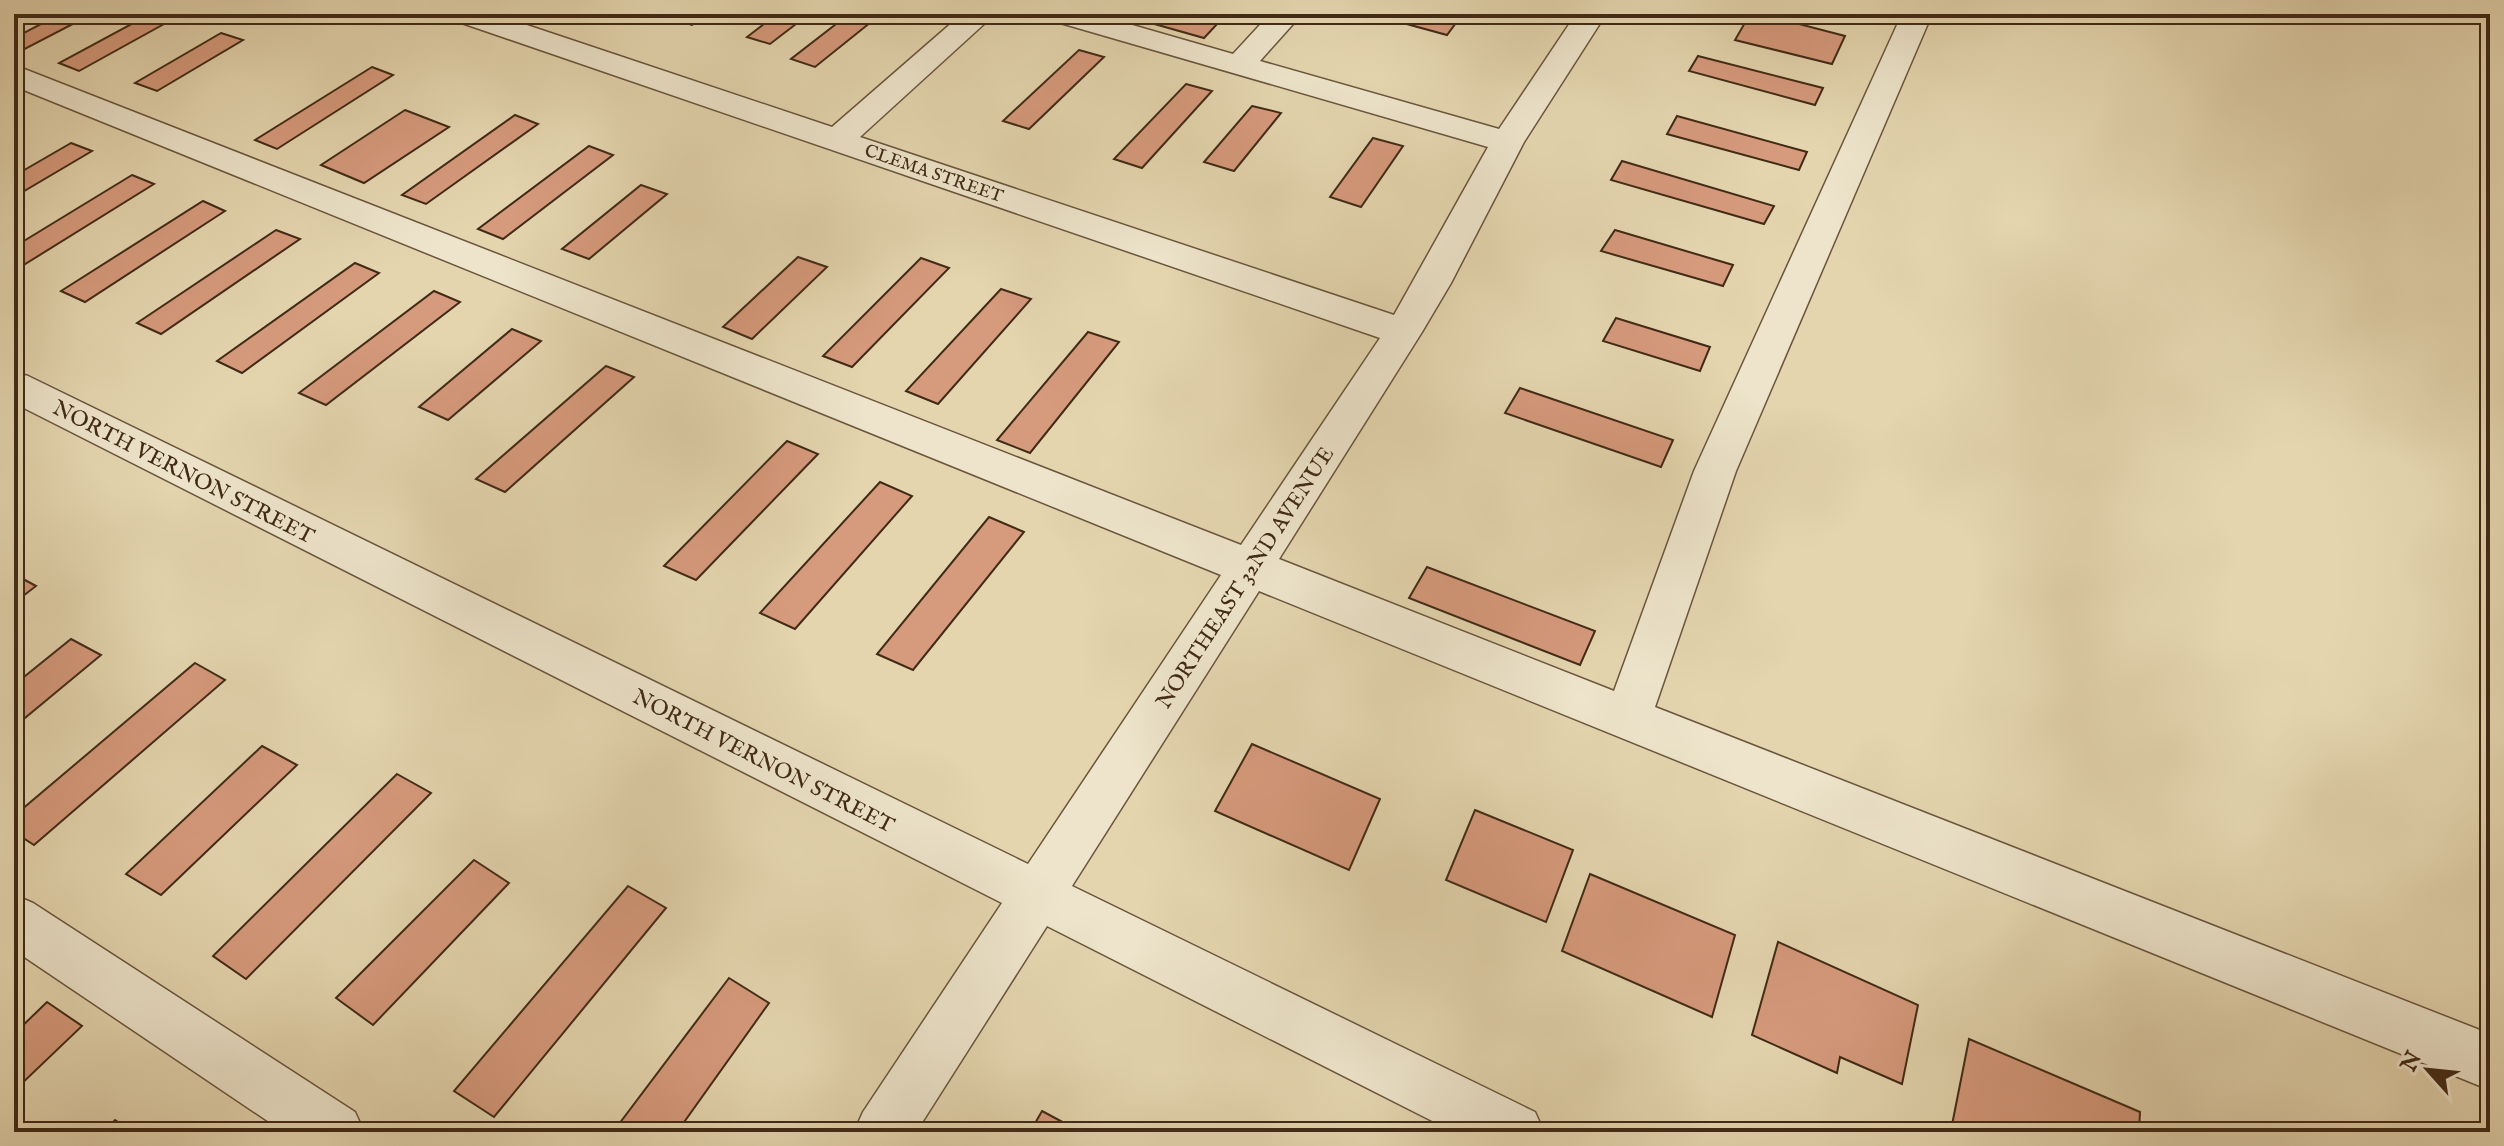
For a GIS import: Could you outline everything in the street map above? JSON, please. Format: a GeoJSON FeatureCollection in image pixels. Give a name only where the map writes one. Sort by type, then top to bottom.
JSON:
{"type":"FeatureCollection","features":[{"type":"Feature","properties":{"kind":"street","name":"CLEMA STREET"},"geometry":{"type":"LineString","coordinates":[[464,14],[1403,332]]}},
{"type":"Feature","properties":{"kind":"street"},"geometry":{"type":"LineString","coordinates":[[837,140],[980,14]]}},
{"type":"Feature","properties":{"kind":"street"},"geometry":{"type":"LineString","coordinates":[[1061,14],[1507,142]]}},
{"type":"Feature","properties":{"kind":"street"},"geometry":{"type":"LineString","coordinates":[[1240,65],[1287,14]]}},
{"type":"Feature","properties":{"kind":"street","name":"NORTHEAST 32ND AVENUE"},"geometry":{"type":"LineString","coordinates":[[883,1132],[1403,332],[1433,283],[1507,142],[1591,14]]}},
{"type":"Feature","properties":{"kind":"street"},"geometry":{"type":"LineString","coordinates":[[1627,719],[1715,471],[1917,14]]}},
{"type":"Feature","properties":{"kind":"street"},"geometry":{"type":"LineString","coordinates":[[14,75],[2490,1062]]}},
{"type":"Feature","properties":{"kind":"street","name":"NORTH VERNON STREET"},"geometry":{"type":"LineString","coordinates":[[14,386],[1515,1132]]}},
{"type":"Feature","properties":{"kind":"street"},"geometry":{"type":"LineString","coordinates":[[14,920],[335,1132]]}},
{"type":"Feature","properties":{"kind":"building"},"geometry":{"type":"Polygon","coordinates":[[[60,14],[92,14],[14,52],[14,38],[60,14]]]}},
{"type":"Feature","properties":{"kind":"building"},"geometry":{"type":"Polygon","coordinates":[[[150,14],[182,14],[79,71],[59,63],[150,14]]]}},
{"type":"Feature","properties":{"kind":"building"},"geometry":{"type":"Polygon","coordinates":[[[675,14],[708,14],[692,25],[670,18],[675,14]]]}},
{"type":"Feature","properties":{"kind":"building"},"geometry":{"type":"Polygon","coordinates":[[[777,14],[809,14],[770,44],[747,37],[777,14]]]}},
{"type":"Feature","properties":{"kind":"building"},"geometry":{"type":"Polygon","coordinates":[[[849,14],[881,14],[815,67],[791,59],[849,14]]]}},
{"type":"Feature","properties":{"kind":"building"},"geometry":{"type":"Polygon","coordinates":[[[1119,14],[1185,14],[1218,23],[1204,38],[1119,14]]]}},
{"type":"Feature","properties":{"kind":"building"},"geometry":{"type":"Polygon","coordinates":[[[1370,14],[1436,14],[1458,20],[1447,35],[1370,14]]]}},
{"type":"Feature","properties":{"kind":"building"},"geometry":{"type":"Polygon","coordinates":[[[1750,14],[1761,14],[1845,36],[1832,64],[1735,40],[1750,14]]]}},
{"type":"Feature","properties":{"kind":"building"},"geometry":{"type":"Polygon","coordinates":[[[221,33],[243,40],[157,91],[135,83],[221,33]]]}},
{"type":"Feature","properties":{"kind":"building"},"geometry":{"type":"Polygon","coordinates":[[[1079,50],[1104,57],[1029,129],[1003,121],[1079,50]]]}},
{"type":"Feature","properties":{"kind":"building"},"geometry":{"type":"Polygon","coordinates":[[[1698,56],[1823,88],[1815,105],[1689,71],[1698,56]]]}},
{"type":"Feature","properties":{"kind":"building"},"geometry":{"type":"Polygon","coordinates":[[[372,67],[393,75],[277,149],[255,140],[372,67]]]}},
{"type":"Feature","properties":{"kind":"building"},"geometry":{"type":"Polygon","coordinates":[[[1186,84],[1212,91],[1142,168],[1114,159],[1186,84]]]}},
{"type":"Feature","properties":{"kind":"building"},"geometry":{"type":"Polygon","coordinates":[[[1252,106],[1281,113],[1234,171],[1204,162],[1252,106]]]}},
{"type":"Feature","properties":{"kind":"building"},"geometry":{"type":"Polygon","coordinates":[[[405,110],[449,127],[364,183],[321,165],[405,110]]]}},
{"type":"Feature","properties":{"kind":"building"},"geometry":{"type":"Polygon","coordinates":[[[515,115],[538,124],[426,204],[402,195],[515,115]]]}},
{"type":"Feature","properties":{"kind":"building"},"geometry":{"type":"Polygon","coordinates":[[[1677,116],[1807,152],[1799,170],[1667,134],[1677,116]]]}},
{"type":"Feature","properties":{"kind":"building"},"geometry":{"type":"Polygon","coordinates":[[[1373,138],[1403,146],[1361,207],[1330,197],[1373,138]]]}},
{"type":"Feature","properties":{"kind":"building"},"geometry":{"type":"Polygon","coordinates":[[[71,143],[92,151],[14,197],[14,176],[71,143]]]}},
{"type":"Feature","properties":{"kind":"building"},"geometry":{"type":"Polygon","coordinates":[[[589,146],[613,155],[503,239],[478,229],[589,146]]]}},
{"type":"Feature","properties":{"kind":"building"},"geometry":{"type":"Polygon","coordinates":[[[1622,161],[1774,206],[1764,224],[1611,180],[1622,161]]]}},
{"type":"Feature","properties":{"kind":"building"},"geometry":{"type":"Polygon","coordinates":[[[132,175],[154,184],[14,271],[14,247],[132,175]]]}},
{"type":"Feature","properties":{"kind":"building"},"geometry":{"type":"Polygon","coordinates":[[[641,185],[667,194],[589,259],[562,249],[641,185]]]}},
{"type":"Feature","properties":{"kind":"building"},"geometry":{"type":"Polygon","coordinates":[[[203,201],[225,211],[85,302],[61,291],[203,201]]]}},
{"type":"Feature","properties":{"kind":"building"},"geometry":{"type":"Polygon","coordinates":[[[276,230],[300,239],[161,334],[137,323],[276,230]]]}},
{"type":"Feature","properties":{"kind":"building"},"geometry":{"type":"Polygon","coordinates":[[[1615,230],[1733,265],[1723,286],[1601,251],[1615,230]]]}},
{"type":"Feature","properties":{"kind":"building"},"geometry":{"type":"Polygon","coordinates":[[[798,257],[827,267],[752,339],[723,327],[798,257]]]}},
{"type":"Feature","properties":{"kind":"building"},"geometry":{"type":"Polygon","coordinates":[[[921,258],[949,268],[852,367],[823,356],[921,258]]]}},
{"type":"Feature","properties":{"kind":"building"},"geometry":{"type":"Polygon","coordinates":[[[355,263],[379,273],[242,373],[217,361],[355,263]]]}},
{"type":"Feature","properties":{"kind":"building"},"geometry":{"type":"Polygon","coordinates":[[[1001,289],[1031,299],[938,404],[906,391],[1001,289]]]}},
{"type":"Feature","properties":{"kind":"building"},"geometry":{"type":"Polygon","coordinates":[[[434,291],[460,302],[326,405],[299,393],[434,291]]]}},
{"type":"Feature","properties":{"kind":"building"},"geometry":{"type":"Polygon","coordinates":[[[1616,318],[1710,347],[1700,371],[1603,341],[1616,318]]]}},
{"type":"Feature","properties":{"kind":"building"},"geometry":{"type":"Polygon","coordinates":[[[512,329],[541,341],[448,420],[419,407],[512,329]]]}},
{"type":"Feature","properties":{"kind":"building"},"geometry":{"type":"Polygon","coordinates":[[[1088,332],[1119,342],[1030,453],[997,440],[1088,332]]]}},
{"type":"Feature","properties":{"kind":"building"},"geometry":{"type":"Polygon","coordinates":[[[606,366],[634,377],[505,492],[476,479],[606,366]]]}},
{"type":"Feature","properties":{"kind":"building"},"geometry":{"type":"Polygon","coordinates":[[[1520,388],[1673,440],[1661,467],[1505,413],[1520,388]]]}},
{"type":"Feature","properties":{"kind":"building"},"geometry":{"type":"Polygon","coordinates":[[[787,441],[818,454],[696,580],[664,566],[787,441]]]}},
{"type":"Feature","properties":{"kind":"building"},"geometry":{"type":"Polygon","coordinates":[[[880,482],[912,496],[795,629],[760,613],[880,482]]]}},
{"type":"Feature","properties":{"kind":"building"},"geometry":{"type":"Polygon","coordinates":[[[989,517],[1024,532],[913,670],[877,654],[989,517]]]}},
{"type":"Feature","properties":{"kind":"building"},"geometry":{"type":"Polygon","coordinates":[[[1427,567],[1595,631],[1580,665],[1409,598],[1427,567]]]}},
{"type":"Feature","properties":{"kind":"building"},"geometry":{"type":"Polygon","coordinates":[[[14,574],[36,586],[14,603],[14,574]]]}},
{"type":"Feature","properties":{"kind":"building"},"geometry":{"type":"Polygon","coordinates":[[[71,639],[101,655],[14,727],[14,685],[71,639]]]}},
{"type":"Feature","properties":{"kind":"building"},"geometry":{"type":"Polygon","coordinates":[[[195,663],[225,680],[34,845],[14,832],[14,816],[195,663]]]}},
{"type":"Feature","properties":{"kind":"building"},"geometry":{"type":"Polygon","coordinates":[[[1252,744],[1380,799],[1349,870],[1215,811],[1252,744]]]}},
{"type":"Feature","properties":{"kind":"building"},"geometry":{"type":"Polygon","coordinates":[[[262,746],[297,765],[161,895],[126,874],[262,746]]]}},
{"type":"Feature","properties":{"kind":"building"},"geometry":{"type":"Polygon","coordinates":[[[397,774],[431,793],[246,979],[213,956],[397,774]]]}},
{"type":"Feature","properties":{"kind":"building"},"geometry":{"type":"Polygon","coordinates":[[[1475,810],[1573,850],[1546,922],[1446,880],[1475,810]]]}},
{"type":"Feature","properties":{"kind":"building"},"geometry":{"type":"Polygon","coordinates":[[[474,860],[509,883],[373,1025],[336,998],[474,860]]]}},
{"type":"Feature","properties":{"kind":"building"},"geometry":{"type":"Polygon","coordinates":[[[1590,874],[1735,935],[1712,1017],[1562,951],[1590,874]]]}},
{"type":"Feature","properties":{"kind":"building"},"geometry":{"type":"Polygon","coordinates":[[[628,886],[666,908],[494,1117],[454,1091],[628,886]]]}},
{"type":"Feature","properties":{"kind":"building"},"geometry":{"type":"Polygon","coordinates":[[[1778,942],[1918,1005],[1902,1084],[1840,1057],[1837,1073],[1752,1035],[1778,942]]]}},
{"type":"Feature","properties":{"kind":"building"},"geometry":{"type":"Polygon","coordinates":[[[729,978],[769,1003],[677,1132],[613,1132],[729,978]]]}},
{"type":"Feature","properties":{"kind":"building"},"geometry":{"type":"Polygon","coordinates":[[[47,1002],[82,1026],[14,1091],[14,1034],[47,1002]]]}},
{"type":"Feature","properties":{"kind":"building"},"geometry":{"type":"Polygon","coordinates":[[[1969,1039],[2140,1112],[2139,1132],[1968,1132],[1952,1125],[1969,1039]]]}},
{"type":"Feature","properties":{"kind":"building"},"geometry":{"type":"Polygon","coordinates":[[[1042,1111],[1081,1132],[1030,1132],[1042,1111]]]}},
{"type":"Feature","properties":{"kind":"building"},"geometry":{"type":"Polygon","coordinates":[[[115,1120],[134,1132],[104,1132],[115,1120]]]}}]}
